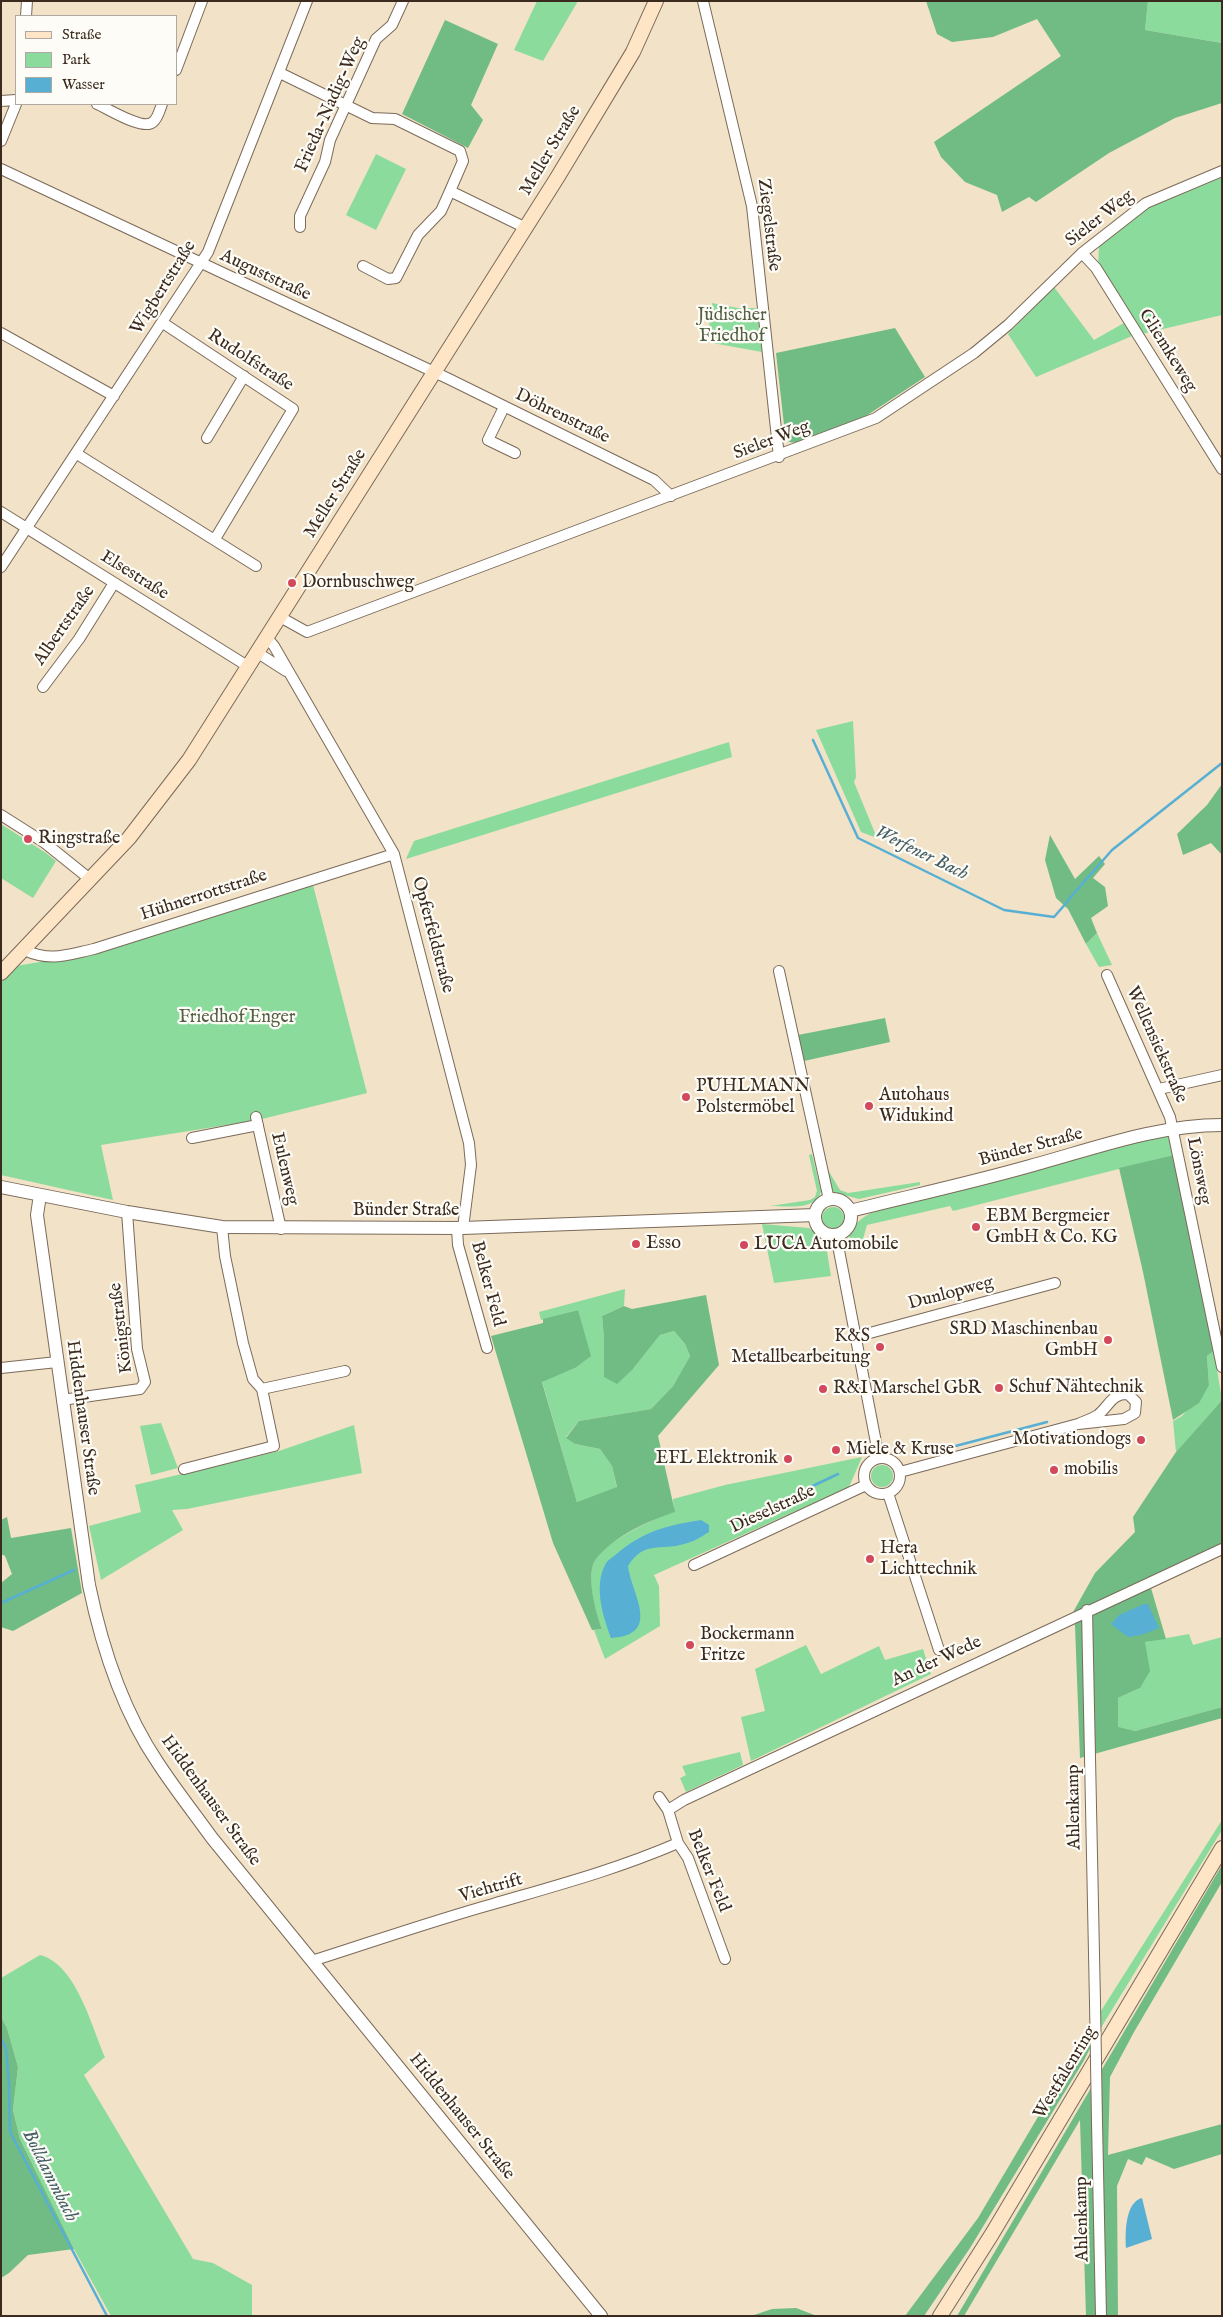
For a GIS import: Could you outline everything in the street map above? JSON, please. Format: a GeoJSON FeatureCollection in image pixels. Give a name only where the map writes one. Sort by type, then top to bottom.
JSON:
{"type":"FeatureCollection","features":[{"type":"Feature","properties":{"kind":"main road","name":"Meller Straße"},"geometry":{"type":"LineString","coordinates":[[3,970],[91,880],[159,799],[188,760],[258,653],[526,228],[633,52],[656,1]]}},
{"type":"Feature","properties":{"kind":"main road","name":"Westfalenring"},"geometry":{"type":"LineString","coordinates":[[940,2316],[992,2234],[1222,1848]]}},
{"type":"Feature","properties":{"kind":"street"},"geometry":{"type":"LineString","coordinates":[[26,1],[26,15]]}},
{"type":"Feature","properties":{"kind":"street"},"geometry":{"type":"LineString","coordinates":[[178,65],[202,1]]}},
{"type":"Feature","properties":{"kind":"street","name":"Wigbertstraße"},"geometry":{"type":"LineString","coordinates":[[1,567],[208,252],[307,1]]}},
{"type":"Feature","properties":{"kind":"street","name":"Frieda-Nadig-Weg"},"geometry":{"type":"LineString","coordinates":[[300,227],[300,216],[325,162],[330,140],[376,39],[392,25],[404,1]]}},
{"type":"Feature","properties":{"kind":"street","name":"Ziegelstraße"},"geometry":{"type":"LineString","coordinates":[[703,1],[723,78],[752,206],[779,456]]}},
{"type":"Feature","properties":{"kind":"street"},"geometry":{"type":"LineString","coordinates":[[280,73],[372,118],[395,119],[460,152],[463,160],[441,211],[418,235],[396,278],[388,279],[363,266]]}},
{"type":"Feature","properties":{"kind":"street"},"geometry":{"type":"LineString","coordinates":[[1,101],[15,102]]}},
{"type":"Feature","properties":{"kind":"street"},"geometry":{"type":"LineString","coordinates":[[1,141],[15,105]]}},
{"type":"Feature","properties":{"kind":"street"},"geometry":{"type":"LineString","coordinates":[[99,105],[140,124],[148,125],[155,121],[162,105]]}},
{"type":"Feature","properties":{"kind":"street","name":"Auguststraße"},"geometry":{"type":"LineString","coordinates":[[1,169],[434,374]]}},
{"type":"Feature","properties":{"kind":"street","name":"Sieler Weg"},"geometry":{"type":"LineString","coordinates":[[280,617],[307,632],[876,418],[974,353],[1008,325],[1082,253],[1146,203],[1222,171]]}},
{"type":"Feature","properties":{"kind":"street"},"geometry":{"type":"LineString","coordinates":[[450,191],[526,228]]}},
{"type":"Feature","properties":{"kind":"street","name":"Gliemkeweg"},"geometry":{"type":"LineString","coordinates":[[1082,253],[1096,268],[1222,469]]}},
{"type":"Feature","properties":{"kind":"street","name":"Rudolfstraße"},"geometry":{"type":"LineString","coordinates":[[163,323],[293,410],[215,539]]}},
{"type":"Feature","properties":{"kind":"street"},"geometry":{"type":"LineString","coordinates":[[1,334],[114,396]]}},
{"type":"Feature","properties":{"kind":"street","name":"Döhrenstraße"},"geometry":{"type":"LineString","coordinates":[[434,374],[654,480],[671,496]]}},
{"type":"Feature","properties":{"kind":"street"},"geometry":{"type":"LineString","coordinates":[[207,438],[244,376]]}},
{"type":"Feature","properties":{"kind":"street"},"geometry":{"type":"LineString","coordinates":[[504,407],[488,440],[515,453]]}},
{"type":"Feature","properties":{"kind":"street"},"geometry":{"type":"LineString","coordinates":[[77,454],[256,566]]}},
{"type":"Feature","properties":{"kind":"street","name":"Elsestraße"},"geometry":{"type":"LineString","coordinates":[[1,512],[249,667]]}},
{"type":"Feature","properties":{"kind":"street","name":"Albertstraße"},"geometry":{"type":"LineString","coordinates":[[43,687],[79,639],[114,583]]}},
{"type":"Feature","properties":{"kind":"street","name":"Opferfeldstraße"},"geometry":{"type":"LineString","coordinates":[[267,638],[394,854],[469,1143],[471,1165],[460,1228]]}},
{"type":"Feature","properties":{"kind":"street","name":"Opferfeldstraße"},"geometry":{"type":"LineString","coordinates":[[258,653],[289,673]]}},
{"type":"Feature","properties":{"kind":"street"},"geometry":{"type":"LineString","coordinates":[[1,815],[45,843],[91,880]]}},
{"type":"Feature","properties":{"kind":"street","name":"Hühnerrottstraße"},"geometry":{"type":"LineString","coordinates":[[24,950],[41,958],[65,956],[94,949],[394,854]]}},
{"type":"Feature","properties":{"kind":"street"},"geometry":{"type":"LineString","coordinates":[[779,971],[829,1200]]}},
{"type":"Feature","properties":{"kind":"street","name":"Wellensiekstraße"},"geometry":{"type":"LineString","coordinates":[[1107,975],[1158,1089],[1173,1129]]}},
{"type":"Feature","properties":{"kind":"street"},"geometry":{"type":"LineString","coordinates":[[1158,1089],[1222,1075]]}},
{"type":"Feature","properties":{"kind":"street","name":"Eulenweg"},"geometry":{"type":"LineString","coordinates":[[192,1138],[257,1121],[281,1229]]}},
{"type":"Feature","properties":{"kind":"street","name":"Bünder Straße"},"geometry":{"type":"LineString","coordinates":[[850,1211],[1173,1129],[1196,1125],[1222,1125]]}},
{"type":"Feature","properties":{"kind":"street","name":"Lönsweg"},"geometry":{"type":"LineString","coordinates":[[1173,1129],[1222,1367]]}},
{"type":"Feature","properties":{"kind":"street","name":"Bünder Straße"},"geometry":{"type":"LineString","coordinates":[[1,1187],[127,1212],[222,1227],[281,1229],[460,1228],[815,1215]]}},
{"type":"Feature","properties":{"kind":"street","name":"Hiddenhauser Straße"},"geometry":{"type":"LineString","coordinates":[[40,1195],[37,1215],[89,1586],[102,1642],[120,1691],[158,1763],[212,1838],[601,2316]]}},
{"type":"Feature","properties":{"kind":"street"},"geometry":{"type":"LineString","coordinates":[[829,1200],[844,1203],[850,1211],[850,1223],[847,1229],[836,1235],[831,1235],[821,1230],[815,1215],[820,1205],[829,1200]]}},
{"type":"Feature","properties":{"kind":"street","name":"Königstraße"},"geometry":{"type":"LineString","coordinates":[[62,1400],[140,1389],[144,1386],[145,1382],[137,1349],[127,1212]]}},
{"type":"Feature","properties":{"kind":"street"},"geometry":{"type":"LineString","coordinates":[[184,1469],[274,1446],[262,1389],[253,1379],[243,1343],[225,1256],[222,1227]]}},
{"type":"Feature","properties":{"kind":"street","name":"Belker Feld"},"geometry":{"type":"LineString","coordinates":[[460,1228],[458,1245],[487,1348]]}},
{"type":"Feature","properties":{"kind":"street"},"geometry":{"type":"LineString","coordinates":[[836,1235],[854,1337],[879,1458]]}},
{"type":"Feature","properties":{"kind":"street","name":"Dunlopweg"},"geometry":{"type":"LineString","coordinates":[[854,1337],[1055,1283]]}},
{"type":"Feature","properties":{"kind":"street"},"geometry":{"type":"LineString","coordinates":[[1,1368],[57,1362]]}},
{"type":"Feature","properties":{"kind":"street"},"geometry":{"type":"LineString","coordinates":[[262,1389],[345,1371]]}},
{"type":"Feature","properties":{"kind":"street"},"geometry":{"type":"LineString","coordinates":[[900,1472],[1078,1424],[1124,1419],[1135,1413],[1136,1402],[1128,1394],[1121,1394],[1114,1397],[1098,1414],[1078,1424]]}},
{"type":"Feature","properties":{"kind":"street"},"geometry":{"type":"LineString","coordinates":[[879,1458],[894,1462],[900,1472],[900,1482],[888,1494],[878,1494],[866,1484],[866,1468],[879,1458]]}},
{"type":"Feature","properties":{"kind":"street","name":"Dieselstraße"},"geometry":{"type":"LineString","coordinates":[[694,1565],[866,1484]]}},
{"type":"Feature","properties":{"kind":"street"},"geometry":{"type":"LineString","coordinates":[[888,1494],[939,1650]]}},
{"type":"Feature","properties":{"kind":"street","name":"An der Wede"},"geometry":{"type":"LineString","coordinates":[[668,1810],[684,1800],[1087,1610],[1222,1549]]}},
{"type":"Feature","properties":{"kind":"street","name":"Ahlenkamp"},"geometry":{"type":"LineString","coordinates":[[1087,1610],[1101,2316]]}},
{"type":"Feature","properties":{"kind":"street","name":"Belker Feld"},"geometry":{"type":"LineString","coordinates":[[659,1797],[668,1810],[678,1843],[688,1858],[725,1958]]}},
{"type":"Feature","properties":{"kind":"street","name":"Viehtrift"},"geometry":{"type":"LineString","coordinates":[[312,1961],[493,1904],[568,1884],[638,1860],[678,1843]]}},
{"type":"Feature","properties":{"kind":"green space"},"geometry":{"type":"Polygon","coordinates":[[[537,1],[578,1],[543,61],[514,50],[537,1]]]}},
{"type":"Feature","properties":{"kind":"green space"},"geometry":{"type":"Polygon","coordinates":[[[926,1],[1148,1],[1145,30],[1222,43],[1222,103],[1175,118],[1109,153],[1036,202],[1029,197],[1002,212],[997,195],[965,182],[941,157],[934,142],[1061,56],[1037,19],[993,37],[952,42],[937,34],[926,1]]]}},
{"type":"Feature","properties":{"kind":"green space"},"geometry":{"type":"Polygon","coordinates":[[[1148,1],[1222,1],[1222,43],[1145,30],[1148,1]]]}},
{"type":"Feature","properties":{"kind":"green space"},"geometry":{"type":"Polygon","coordinates":[[[445,20],[498,44],[471,105],[483,120],[468,148],[402,114],[445,20]]]}},
{"type":"Feature","properties":{"kind":"green space"},"geometry":{"type":"Polygon","coordinates":[[[376,154],[406,169],[376,230],[346,215],[376,154]]]}},
{"type":"Feature","properties":{"kind":"green space"},"geometry":{"type":"Polygon","coordinates":[[[1222,177],[1222,315],[1142,334],[1098,267],[1099,246],[1149,207],[1222,177]]]}},
{"type":"Feature","properties":{"kind":"green space"},"geometry":{"type":"Polygon","coordinates":[[[1054,287],[1094,340],[1124,323],[1132,336],[1036,377],[1008,334],[1054,287]]]}},
{"type":"Feature","properties":{"kind":"green space","name":"Jüdischer Friedhof"},"geometry":{"type":"Polygon","coordinates":[[[712,303],[738,308],[757,308],[762,352],[707,342],[712,303]]]}},
{"type":"Feature","properties":{"kind":"green space"},"geometry":{"type":"Polygon","coordinates":[[[895,328],[925,377],[866,416],[797,443],[789,442],[785,434],[776,353],[895,328]]]}},
{"type":"Feature","properties":{"kind":"green space"},"geometry":{"type":"Polygon","coordinates":[[[853,721],[856,777],[854,782],[877,838],[861,832],[816,730],[853,721]]]}},
{"type":"Feature","properties":{"kind":"green space"},"geometry":{"type":"Polygon","coordinates":[[[729,742],[732,757],[406,859],[414,841],[729,742]]]}},
{"type":"Feature","properties":{"kind":"green space"},"geometry":{"type":"Polygon","coordinates":[[[1222,784],[1222,855],[1211,843],[1183,855],[1177,834],[1207,805],[1222,784]]]}},
{"type":"Feature","properties":{"kind":"green space"},"geometry":{"type":"Polygon","coordinates":[[[1,824],[56,861],[33,898],[1,878],[1,824]]]}},
{"type":"Feature","properties":{"kind":"green space"},"geometry":{"type":"Polygon","coordinates":[[[1050,835],[1075,879],[1099,856],[1105,864],[1093,878],[1105,887],[1108,906],[1091,918],[1097,933],[1086,944],[1068,909],[1056,898],[1045,860],[1050,835]]]}},
{"type":"Feature","properties":{"kind":"green space","name":"Friedhof Enger"},"geometry":{"type":"Polygon","coordinates":[[[313,885],[367,1093],[258,1120],[101,1145],[113,1200],[1,1175],[1,982],[16,966],[92,953],[313,885]]]}},
{"type":"Feature","properties":{"kind":"green space"},"geometry":{"type":"Polygon","coordinates":[[[1097,933],[1112,965],[1099,967],[1086,944],[1097,933]]]}},
{"type":"Feature","properties":{"kind":"green space"},"geometry":{"type":"Polygon","coordinates":[[[885,1018],[890,1042],[804,1061],[798,1035],[885,1018]]]}},
{"type":"Feature","properties":{"kind":"green space"},"geometry":{"type":"Polygon","coordinates":[[[1166,1134],[1170,1137],[1174,1155],[953,1211],[950,1206],[867,1225],[863,1239],[848,1250],[850,1233],[853,1228],[861,1219],[871,1213],[1166,1134]]]}},
{"type":"Feature","properties":{"kind":"green space"},"geometry":{"type":"Polygon","coordinates":[[[812,1154],[821,1191],[814,1202],[792,1207],[770,1206],[810,1200],[815,1197],[817,1191],[809,1155],[812,1154]]]}},
{"type":"Feature","properties":{"kind":"green space"},"geometry":{"type":"Polygon","coordinates":[[[1174,1155],[1214,1351],[1207,1356],[1209,1385],[1199,1403],[1173,1420],[1143,1272],[1119,1168],[1174,1155]]]}},
{"type":"Feature","properties":{"kind":"green space"},"geometry":{"type":"Polygon","coordinates":[[[825,1165],[840,1190],[848,1193],[920,1182],[920,1185],[859,1199],[832,1192],[825,1165]]]}},
{"type":"Feature","properties":{"kind":"green space"},"geometry":{"type":"Polygon","coordinates":[[[833,1207],[841,1210],[844,1218],[841,1226],[833,1229],[825,1226],[822,1218],[825,1210],[833,1207]]]}},
{"type":"Feature","properties":{"kind":"green space"},"geometry":{"type":"Polygon","coordinates":[[[762,1224],[809,1228],[825,1239],[831,1276],[774,1283],[762,1224]]]}},
{"type":"Feature","properties":{"kind":"green space"},"geometry":{"type":"Polygon","coordinates":[[[625,1289],[624,1306],[602,1316],[604,1338],[633,1369],[660,1335],[674,1331],[685,1344],[690,1356],[673,1386],[651,1409],[579,1421],[566,1437],[575,1444],[600,1449],[612,1466],[617,1488],[577,1502],[542,1381],[575,1368],[578,1310],[541,1320],[539,1312],[625,1289]]]}},
{"type":"Feature","properties":{"kind":"green space"},"geometry":{"type":"Polygon","coordinates":[[[706,1295],[719,1365],[658,1436],[675,1512],[632,1530],[612,1543],[596,1559],[591,1574],[591,1583],[602,1629],[592,1630],[553,1543],[491,1336],[543,1323],[543,1319],[578,1310],[591,1356],[575,1368],[542,1382],[577,1502],[617,1487],[612,1466],[600,1449],[575,1444],[566,1438],[579,1421],[651,1409],[673,1386],[690,1356],[685,1344],[674,1331],[660,1335],[633,1369],[617,1384],[604,1377],[602,1316],[624,1306],[632,1309],[706,1295]]]}},
{"type":"Feature","properties":{"kind":"green space"},"geometry":{"type":"Polygon","coordinates":[[[1214,1351],[1222,1400],[1176,1452],[1173,1421],[1182,1416],[1209,1385],[1207,1356],[1214,1351]]]}},
{"type":"Feature","properties":{"kind":"green space"},"geometry":{"type":"Polygon","coordinates":[[[1222,1400],[1222,1555],[1148,1578],[1166,1639],[1145,1642],[1150,1671],[1140,1688],[1118,1698],[1118,1727],[1135,1731],[1222,1707],[1222,1718],[1080,1758],[1075,1626],[1072,1614],[1095,1573],[1135,1532],[1133,1517],[1176,1452],[1222,1400]]]}},
{"type":"Feature","properties":{"kind":"green space"},"geometry":{"type":"Polygon","coordinates":[[[161,1423],[178,1468],[151,1475],[140,1426],[161,1423]]]}},
{"type":"Feature","properties":{"kind":"green space"},"geometry":{"type":"Polygon","coordinates":[[[354,1425],[362,1473],[187,1509],[172,1510],[183,1530],[101,1580],[89,1526],[141,1512],[135,1485],[279,1451],[354,1425]]]}},
{"type":"Feature","properties":{"kind":"green space"},"geometry":{"type":"Polygon","coordinates":[[[862,1457],[849,1487],[654,1575],[659,1586],[660,1626],[605,1659],[594,1630],[602,1629],[594,1605],[591,1576],[595,1560],[608,1546],[643,1525],[674,1512],[673,1499],[725,1485],[862,1457]]]}},
{"type":"Feature","properties":{"kind":"green space"},"geometry":{"type":"Polygon","coordinates":[[[882,1465],[890,1468],[893,1476],[890,1484],[882,1487],[874,1484],[871,1476],[874,1468],[882,1465]]]}},
{"type":"Feature","properties":{"kind":"green space"},"geometry":{"type":"Polygon","coordinates":[[[7,1517],[11,1538],[71,1528],[82,1593],[13,1631],[1,1627],[1,1583],[12,1574],[5,1556],[1,1554],[1,1520],[7,1517]]]}},
{"type":"Feature","properties":{"kind":"green space"},"geometry":{"type":"Polygon","coordinates":[[[1189,1634],[1193,1645],[1222,1637],[1222,1707],[1135,1731],[1118,1728],[1118,1698],[1140,1688],[1145,1642],[1189,1634]]]}},
{"type":"Feature","properties":{"kind":"green space"},"geometry":{"type":"Polygon","coordinates":[[[806,1645],[821,1674],[879,1646],[885,1660],[923,1649],[931,1674],[751,1761],[741,1717],[765,1711],[755,1669],[806,1645]]]}},
{"type":"Feature","properties":{"kind":"green space"},"geometry":{"type":"Polygon","coordinates":[[[740,1752],[743,1765],[686,1792],[680,1778],[686,1775],[682,1766],[740,1752]]]}},
{"type":"Feature","properties":{"kind":"green space"},"geometry":{"type":"Polygon","coordinates":[[[1222,1820],[1222,1830],[1099,2031],[1099,2014],[1222,1820]]]}},
{"type":"Feature","properties":{"kind":"green space"},"geometry":{"type":"Polygon","coordinates":[[[1222,1865],[1222,1882],[1134,2032],[1110,2077],[1108,2155],[1222,2124],[1222,2154],[1174,2169],[1146,2157],[1142,2165],[1128,2159],[1117,2186],[1118,2316],[1086,2316],[1080,2120],[964,2316],[957,2316],[1222,1865]]]}},
{"type":"Feature","properties":{"kind":"green space"},"geometry":{"type":"Polygon","coordinates":[[[40,1955],[53,1961],[73,1983],[88,2013],[105,2057],[84,2075],[193,2259],[213,2263],[252,2285],[252,2316],[111,2316],[74,2249],[20,2139],[13,2110],[18,2067],[7,2028],[1,2017],[1,1978],[40,1955]]]}},
{"type":"Feature","properties":{"kind":"green space"},"geometry":{"type":"Polygon","coordinates":[[[1099,2014],[1099,2031],[1083,2062],[970,2248],[924,2316],[905,2316],[978,2218],[1099,2014]]]}},
{"type":"Feature","properties":{"kind":"green space"},"geometry":{"type":"Polygon","coordinates":[[[1,2017],[7,2028],[18,2067],[13,2110],[20,2139],[74,2249],[28,2255],[1,2278],[1,2017]]]}},
{"type":"Feature","properties":{"kind":"green space"},"geometry":{"type":"Polygon","coordinates":[[[796,2308],[817,2316],[754,2315],[772,2309],[796,2308]]]}},
{"type":"Feature","properties":{"kind":"water"},"geometry":{"type":"Polygon","coordinates":[[[701,1520],[709,1525],[709,1532],[687,1543],[647,1549],[634,1558],[628,1566],[638,1600],[640,1621],[636,1629],[627,1635],[611,1638],[602,1611],[600,1591],[600,1581],[606,1563],[630,1544],[649,1533],[668,1526],[701,1520]]]}},
{"type":"Feature","properties":{"kind":"water"},"geometry":{"type":"Polygon","coordinates":[[[1148,1604],[1159,1628],[1141,1635],[1128,1637],[1111,1624],[1119,1615],[1148,1604]]]}},
{"type":"Feature","properties":{"kind":"water"},"geometry":{"type":"Polygon","coordinates":[[[1142,2198],[1152,2239],[1126,2248],[1126,2227],[1129,2212],[1136,2201],[1142,2198]]]}},
{"type":"Feature","properties":{"kind":"waterway","name":"Werfener Bach"},"geometry":{"type":"LineString","coordinates":[[813,740],[858,838],[1004,910],[1054,917],[1068,901]]}},
{"type":"Feature","properties":{"kind":"waterway","name":"Werfener Bach"},"geometry":{"type":"LineString","coordinates":[[1069,899],[1112,850],[1222,763]]}},
{"type":"Feature","properties":{"kind":"waterway"},"geometry":{"type":"LineString","coordinates":[[925,1454],[1047,1422]]}},
{"type":"Feature","properties":{"kind":"waterway"},"geometry":{"type":"LineString","coordinates":[[764,1509],[838,1474]]}},
{"type":"Feature","properties":{"kind":"waterway"},"geometry":{"type":"LineString","coordinates":[[1,1603],[74,1570]]}},
{"type":"Feature","properties":{"kind":"waterway","name":"Bolldammbach"},"geometry":{"type":"LineString","coordinates":[[1,2039],[6,2049],[10,2132],[107,2316]]}},
{"type":"Feature","properties":{"kind":"place","name":"Dornbuschweg"},"geometry":{"type":"Point","coordinates":[292,583]}},
{"type":"Feature","properties":{"kind":"place","name":"Ringstraße"},"geometry":{"type":"Point","coordinates":[28,839]}},
{"type":"Feature","properties":{"kind":"place","name":"PUHLMANN Polstermöbel"},"geometry":{"type":"Point","coordinates":[686,1097]}},
{"type":"Feature","properties":{"kind":"place","name":"Autohaus Widukind"},"geometry":{"type":"Point","coordinates":[869,1106]}},
{"type":"Feature","properties":{"kind":"place","name":"EBM Bergmeier GmbH & Co. KG"},"geometry":{"type":"Point","coordinates":[976,1227]}},
{"type":"Feature","properties":{"kind":"place","name":"Esso"},"geometry":{"type":"Point","coordinates":[636,1244]}},
{"type":"Feature","properties":{"kind":"place","name":"LUCA Automobile"},"geometry":{"type":"Point","coordinates":[744,1245]}},
{"type":"Feature","properties":{"kind":"place","name":"SRD Maschinenbau GmbH"},"geometry":{"type":"Point","coordinates":[1108,1340]}},
{"type":"Feature","properties":{"kind":"place","name":"K&S Metallbearbeitung"},"geometry":{"type":"Point","coordinates":[880,1347]}},
{"type":"Feature","properties":{"kind":"place","name":"Schuf Nähtechnik"},"geometry":{"type":"Point","coordinates":[999,1388]}},
{"type":"Feature","properties":{"kind":"place","name":"R&I Marschel GbR"},"geometry":{"type":"Point","coordinates":[823,1389]}},
{"type":"Feature","properties":{"kind":"place","name":"Motivationdogs"},"geometry":{"type":"Point","coordinates":[1141,1440]}},
{"type":"Feature","properties":{"kind":"place","name":"Miele & Kruse"},"geometry":{"type":"Point","coordinates":[836,1450]}},
{"type":"Feature","properties":{"kind":"place","name":"EFL Elektronik"},"geometry":{"type":"Point","coordinates":[788,1459]}},
{"type":"Feature","properties":{"kind":"place","name":"mobilis"},"geometry":{"type":"Point","coordinates":[1054,1470]}},
{"type":"Feature","properties":{"kind":"place","name":"Hera Lichttechnik"},"geometry":{"type":"Point","coordinates":[870,1559]}},
{"type":"Feature","properties":{"kind":"place","name":"Bockermann Fritze"},"geometry":{"type":"Point","coordinates":[690,1645]}}]}
